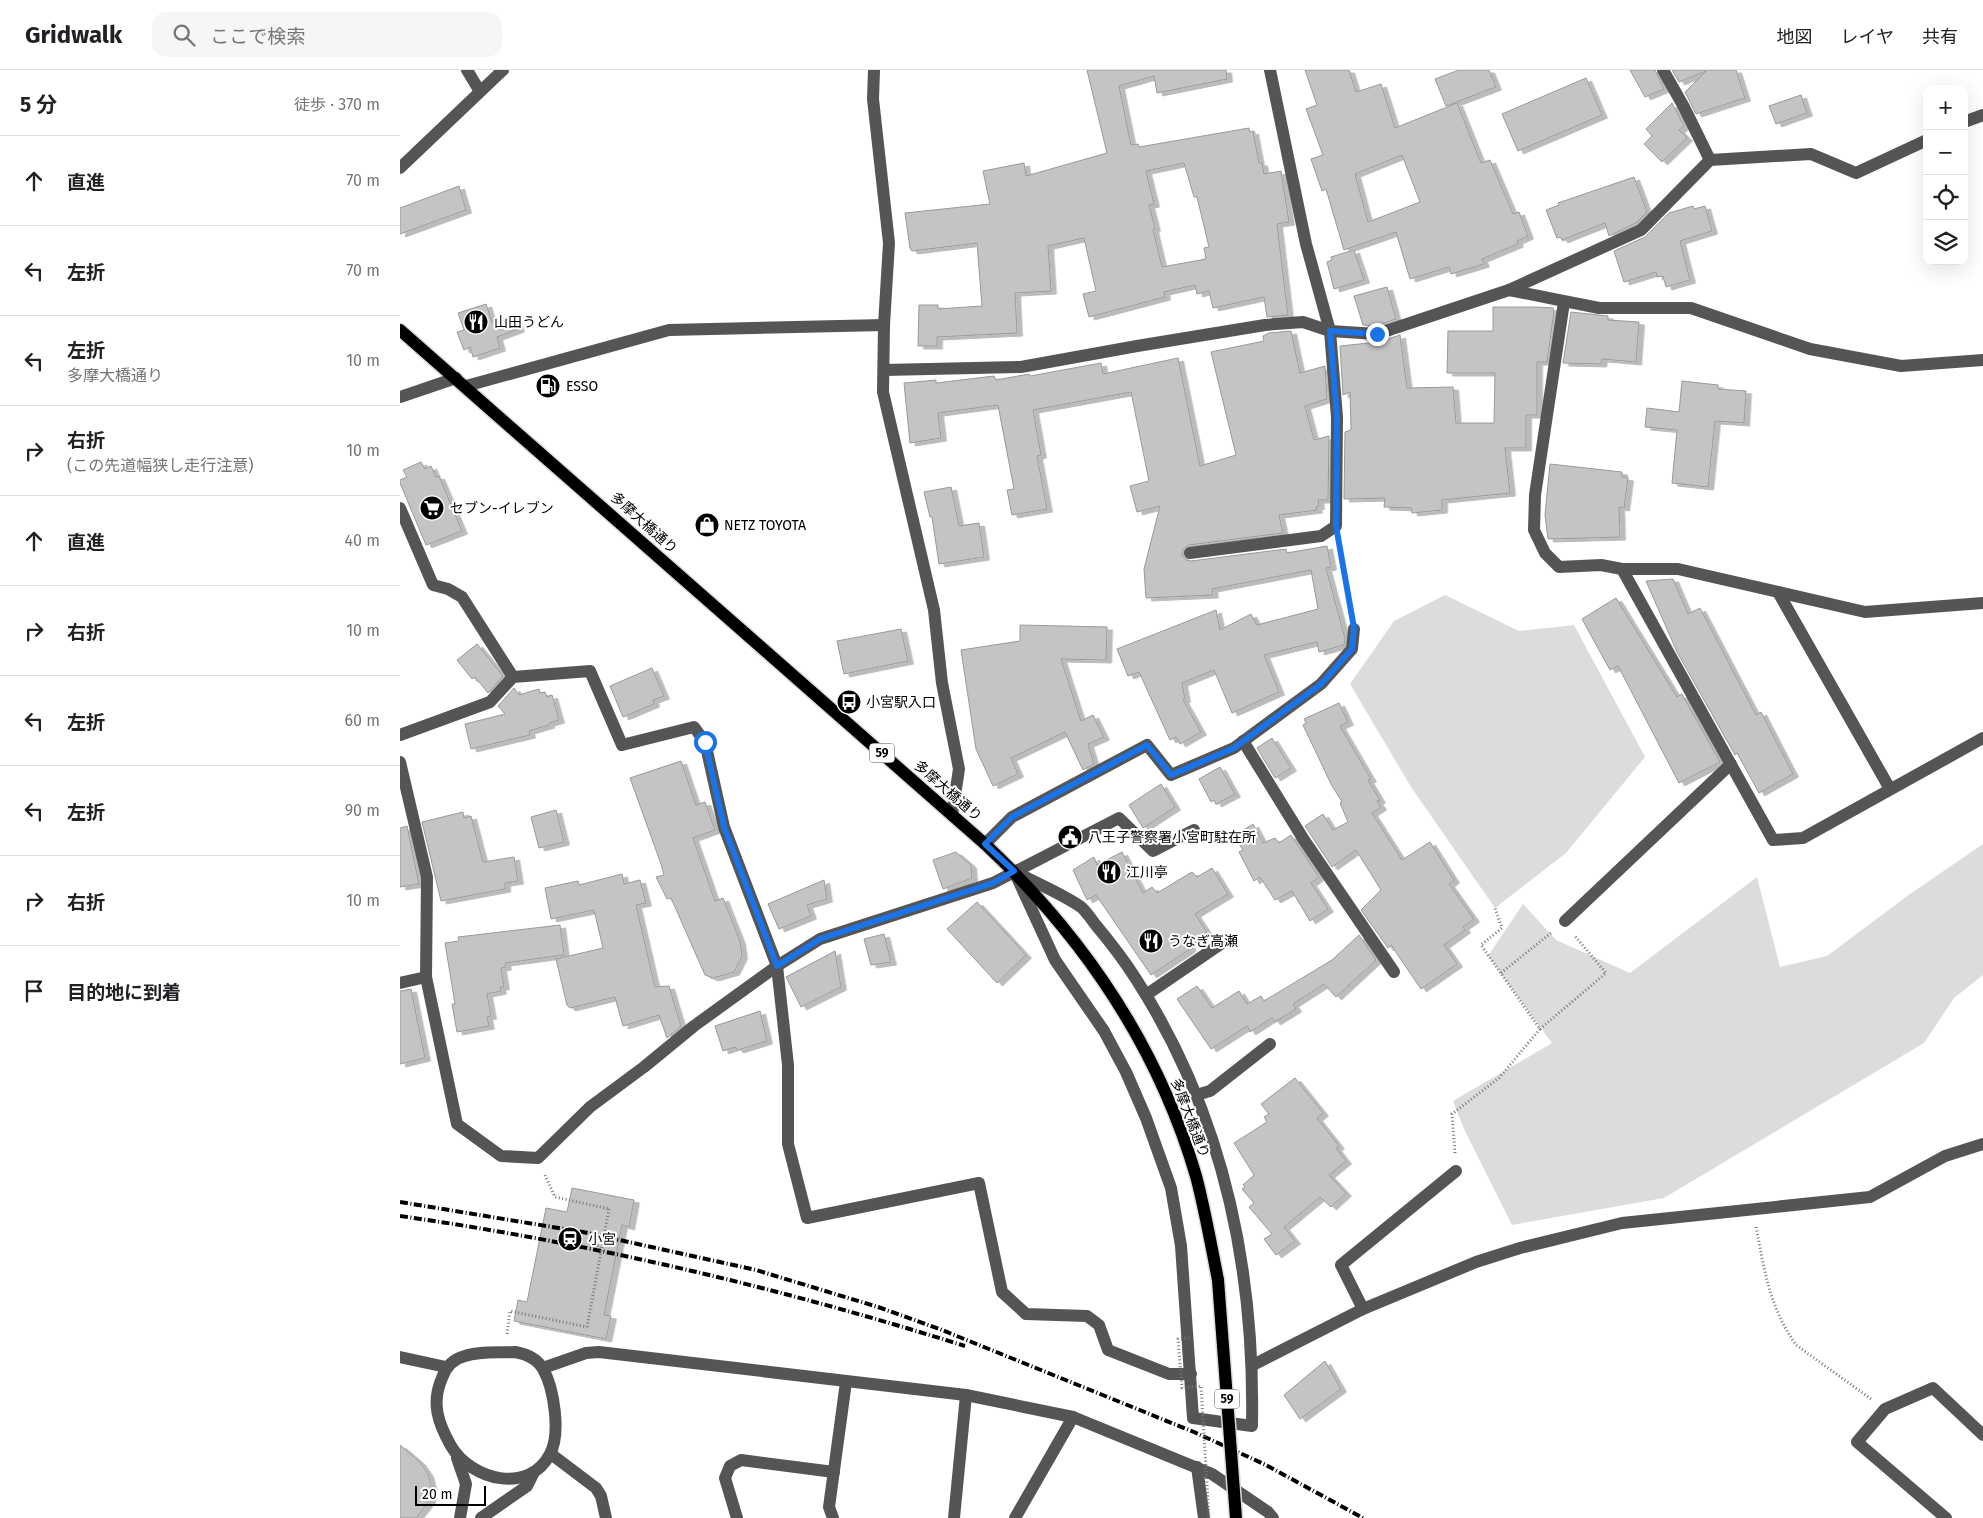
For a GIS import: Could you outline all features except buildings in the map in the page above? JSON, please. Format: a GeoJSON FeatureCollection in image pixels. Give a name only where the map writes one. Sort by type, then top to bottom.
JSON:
{"type":"FeatureCollection","features":[{"type":"Feature","properties":{"kind":"main road","name":"多摩大橋通り"},"geometry":{"type":"LineString","coordinates":[[400,330],[985,844],[1014,871],[1062,924],[1098,971],[1152,1063],[1172,1108],[1196,1177],[1218,1280],[1236,1518]]}},
{"type":"Feature","properties":{"kind":"street"},"geometry":{"type":"LineString","coordinates":[[467,70],[479,90]]}},
{"type":"Feature","properties":{"kind":"street"},"geometry":{"type":"LineString","coordinates":[[400,168],[479,90],[503,70]]}},
{"type":"Feature","properties":{"kind":"street"},"geometry":{"type":"LineString","coordinates":[[1190,554],[1321,536],[1336,526],[1337,417],[1330,331],[1306,244],[1270,70]]}},
{"type":"Feature","properties":{"kind":"street"},"geometry":{"type":"LineString","coordinates":[[1663,70],[1710,160]]}},
{"type":"Feature","properties":{"kind":"street"},"geometry":{"type":"LineString","coordinates":[[877,71],[874,100],[889,243],[884,325],[883,392],[931,594],[942,683],[959,769],[952,815]]}},
{"type":"Feature","properties":{"kind":"street"},"geometry":{"type":"LineString","coordinates":[[1968,121],[1983,115]]}},
{"type":"Feature","properties":{"kind":"street"},"geometry":{"type":"LineString","coordinates":[[884,370],[1021,367],[1137,346],[1284,323],[1303,322],[1330,331],[1377,334],[1509,290],[1641,230],[1710,160],[1811,154],[1856,173],[1923,142]]}},
{"type":"Feature","properties":{"kind":"street"},"geometry":{"type":"LineString","coordinates":[[1509,290],[1599,308],[1691,308],[1810,350],[1900,366],[1983,360]]}},
{"type":"Feature","properties":{"kind":"street"},"geometry":{"type":"LineString","coordinates":[[1564,302],[1535,495],[1534,530],[1545,553],[1559,566],[1601,565],[1622,569],[1678,569],[1865,612],[1983,603]]}},
{"type":"Feature","properties":{"kind":"street"},"geometry":{"type":"LineString","coordinates":[[400,397],[669,330],[884,325]]}},
{"type":"Feature","properties":{"kind":"street"},"geometry":{"type":"LineString","coordinates":[[400,508],[433,585],[448,589],[462,597],[513,677]]}},
{"type":"Feature","properties":{"kind":"street"},"geometry":{"type":"LineString","coordinates":[[1622,569],[1773,840],[1803,838],[1983,738]]}},
{"type":"Feature","properties":{"kind":"street"},"geometry":{"type":"LineString","coordinates":[[1778,592],[1890,790]]}},
{"type":"Feature","properties":{"kind":"street"},"geometry":{"type":"LineString","coordinates":[[985,844],[1012,817],[1147,745],[1171,775],[1234,748],[1321,684],[1352,649],[1354,628]]}},
{"type":"Feature","properties":{"kind":"street"},"geometry":{"type":"LineString","coordinates":[[400,735],[490,702],[513,677],[590,671],[622,745],[694,727],[705,742],[724,827],[777,966],[788,1065],[788,1144],[807,1218],[979,1183],[1002,1292],[1008,1298],[1026,1314],[1087,1316],[1099,1325],[1108,1350],[1169,1374],[1191,1374]]}},
{"type":"Feature","properties":{"kind":"street"},"geometry":{"type":"LineString","coordinates":[[1243,741],[1304,840],[1394,972]]}},
{"type":"Feature","properties":{"kind":"street"},"geometry":{"type":"LineString","coordinates":[[400,762],[427,877],[426,977],[457,1124],[501,1156],[538,1158],[590,1107],[694,1026],[777,966],[820,939],[985,886],[1119,818],[1153,852],[1194,830]]}},
{"type":"Feature","properties":{"kind":"street"},"geometry":{"type":"LineString","coordinates":[[1567,925],[1731,764]]}},
{"type":"Feature","properties":{"kind":"street"},"geometry":{"type":"LineString","coordinates":[[1014,871],[1082,908],[1123,958],[1146,995],[1196,1095],[1213,1142],[1235,1218],[1246,1280],[1253,1365],[1252,1426],[1193,1418],[1189,1338],[1181,1246],[1170,1188],[1146,1118],[1104,1031],[1055,960],[1014,871]]}},
{"type":"Feature","properties":{"kind":"street"},"geometry":{"type":"LineString","coordinates":[[1146,995],[1226,941]]}},
{"type":"Feature","properties":{"kind":"street"},"geometry":{"type":"LineString","coordinates":[[400,983],[426,977]]}},
{"type":"Feature","properties":{"kind":"street"},"geometry":{"type":"LineString","coordinates":[[1196,1095],[1210,1091],[1270,1044]]}},
{"type":"Feature","properties":{"kind":"street"},"geometry":{"type":"LineString","coordinates":[[1253,1365],[1363,1309],[1476,1262],[1575,1233],[1622,1224],[1870,1197],[1945,1156],[1983,1144]]}},
{"type":"Feature","properties":{"kind":"street"},"geometry":{"type":"LineString","coordinates":[[1363,1309],[1341,1265],[1456,1171]]}},
{"type":"Feature","properties":{"kind":"street"},"geometry":{"type":"LineString","coordinates":[[460,1518],[466,1484],[457,1457],[444,1434],[435,1402],[438,1385],[446,1368],[455,1360],[466,1355],[505,1352],[530,1356],[543,1368],[552,1392],[556,1428],[551,1454],[533,1474],[527,1486],[481,1518]]}},
{"type":"Feature","properties":{"kind":"street"},"geometry":{"type":"LineString","coordinates":[[543,1368],[586,1353],[599,1352],[966,1395],[1073,1417],[1212,1474],[1270,1516]]}},
{"type":"Feature","properties":{"kind":"street"},"geometry":{"type":"LineString","coordinates":[[400,1357],[446,1368]]}},
{"type":"Feature","properties":{"kind":"street"},"geometry":{"type":"LineString","coordinates":[[833,1518],[830,1507],[846,1382]]}},
{"type":"Feature","properties":{"kind":"street"},"geometry":{"type":"LineString","coordinates":[[1946,1518],[1858,1442],[1885,1409],[1933,1388],[1983,1434]]}},
{"type":"Feature","properties":{"kind":"street"},"geometry":{"type":"LineString","coordinates":[[954,1518],[966,1395]]}},
{"type":"Feature","properties":{"kind":"street"},"geometry":{"type":"LineString","coordinates":[[1015,1518],[1073,1417]]}},
{"type":"Feature","properties":{"kind":"street"},"geometry":{"type":"LineString","coordinates":[[551,1454],[596,1488],[606,1518]]}},
{"type":"Feature","properties":{"kind":"street"},"geometry":{"type":"LineString","coordinates":[[457,1457],[482,1474],[492,1478],[507,1479],[533,1474]]}},
{"type":"Feature","properties":{"kind":"street"},"geometry":{"type":"LineString","coordinates":[[738,1518],[725,1478],[730,1466],[740,1460],[834,1472]]}},
{"type":"Feature","properties":{"kind":"street"},"geometry":{"type":"LineString","coordinates":[[1197,1467],[1204,1518]]}},
{"type":"Feature","properties":{"kind":"path"},"geometry":{"type":"LineString","coordinates":[[1336,526],[1354,628]]}},
{"type":"Feature","properties":{"kind":"path"},"geometry":{"type":"LineString","coordinates":[[1495,908],[1502,928],[1480,945],[1540,1029]]}},
{"type":"Feature","properties":{"kind":"path"},"geometry":{"type":"LineString","coordinates":[[1456,1171],[1452,1114],[1499,1078],[1540,1029],[1606,973],[1567,925],[1550,934],[1501,973]]}},
{"type":"Feature","properties":{"kind":"path"},"geometry":{"type":"LineString","coordinates":[[1550,934],[1556,940]]}},
{"type":"Feature","properties":{"kind":"path"},"geometry":{"type":"LineString","coordinates":[[505,1352],[510,1311],[587,1327],[608,1209],[554,1197],[538,1158]]}},
{"type":"Feature","properties":{"kind":"path"},"geometry":{"type":"LineString","coordinates":[[1752,1209],[1772,1303],[1788,1334],[1796,1345],[1885,1409]]}},
{"type":"Feature","properties":{"kind":"path"},"geometry":{"type":"LineString","coordinates":[[594,1245],[601,1246]]}},
{"type":"Feature","properties":{"kind":"path"},"geometry":{"type":"LineString","coordinates":[[1189,1338],[1178,1339],[1182,1388],[1201,1386],[1209,1518]]}},
{"type":"Feature","properties":{"kind":"shaded area"},"geometry":{"type":"Polygon","coordinates":[[[1445,595],[1519,631],[1574,625],[1645,757],[1566,853],[1495,908],[1411,787],[1350,684],[1394,621],[1445,595]]]}},
{"type":"Feature","properties":{"kind":"shaded area"},"geometry":{"type":"Polygon","coordinates":[[[1983,844],[1983,975],[1954,998],[1924,1043],[1664,1198],[1512,1225],[1464,1129],[1453,1101],[1552,1043],[1488,956],[1523,904],[1556,940],[1630,973],[1757,877],[1780,967],[1827,956],[1910,894],[1983,844]]]}},
{"type":"Feature","properties":{"kind":"railway"},"geometry":{"type":"LineString","coordinates":[[400,1202],[583,1232],[756,1270],[878,1307],[942,1330],[1194,1432],[1266,1465],[1363,1518]]}},
{"type":"Feature","properties":{"kind":"railway"},"geometry":{"type":"LineString","coordinates":[[400,1216],[543,1240],[685,1269],[826,1305],[965,1346]]}},
{"type":"Feature","properties":{"kind":"place","name":"山田うどん"},"geometry":{"type":"Point","coordinates":[476,322]}},
{"type":"Feature","properties":{"kind":"place","name":"ESSO"},"geometry":{"type":"Point","coordinates":[548,386]}},
{"type":"Feature","properties":{"kind":"place","name":"セブン-イレブン"},"geometry":{"type":"Point","coordinates":[432,508]}},
{"type":"Feature","properties":{"kind":"place","name":"NETZ TOYOTA"},"geometry":{"type":"Point","coordinates":[707,525]}},
{"type":"Feature","properties":{"kind":"place","name":"小宮駅入口"},"geometry":{"type":"Point","coordinates":[849,702]}},
{"type":"Feature","properties":{"kind":"place","name":"八王子警察署小宮町駐在所"},"geometry":{"type":"Point","coordinates":[1070,837]}},
{"type":"Feature","properties":{"kind":"place","name":"江川亭"},"geometry":{"type":"Point","coordinates":[1109,872]}},
{"type":"Feature","properties":{"kind":"place","name":"うなぎ高瀬"},"geometry":{"type":"Point","coordinates":[1151,941]}},
{"type":"Feature","properties":{"kind":"place","name":"小宮"},"geometry":{"type":"Point","coordinates":[570,1239]}},
{"type":"Feature","properties":{"kind":"route"},"geometry":{"type":"LineString","coordinates":[[705,742],[724,827],[777,966],[820,939],[993,883],[1014,871],[985,844],[1012,817],[1147,745],[1171,775],[1234,748],[1321,684],[1352,649],[1354,628],[1336,526],[1337,417],[1330,331],[1377,334]]}}]}
